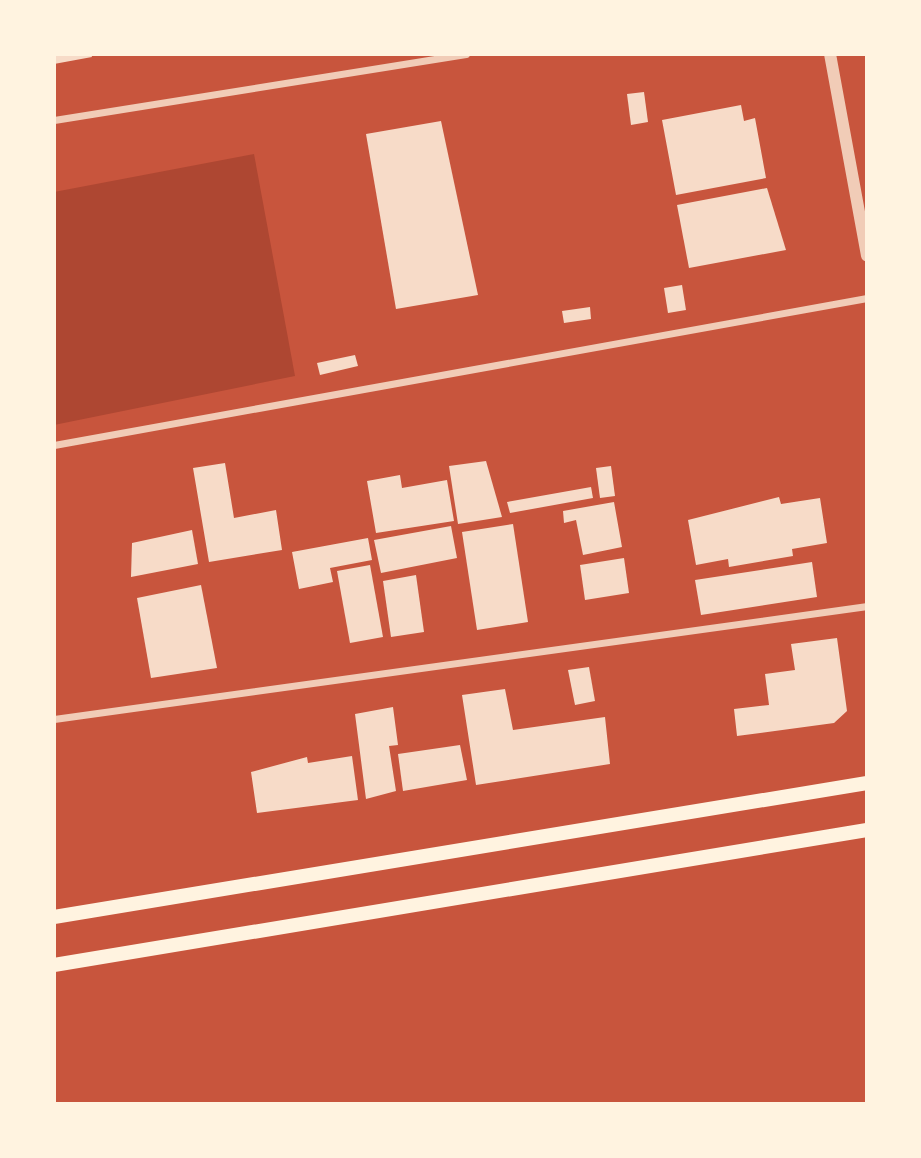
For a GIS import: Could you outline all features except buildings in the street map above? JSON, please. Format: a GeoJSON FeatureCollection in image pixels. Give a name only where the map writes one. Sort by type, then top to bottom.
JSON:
{"type":"FeatureCollection","features":[{"type":"Feature","properties":{"kind":"main road"},"geometry":{"type":"LineString","coordinates":[[54,916],[867,783]]}},
{"type":"Feature","properties":{"kind":"main road"},"geometry":{"type":"LineString","coordinates":[[54,965],[867,830]]}},
{"type":"Feature","properties":{"kind":"street"},"geometry":{"type":"LineString","coordinates":[[54,120],[466,54]]}},
{"type":"Feature","properties":{"kind":"street"},"geometry":{"type":"LineString","coordinates":[[830,54],[867,256]]}},
{"type":"Feature","properties":{"kind":"street"},"geometry":{"type":"LineString","coordinates":[[54,445],[867,298]]}},
{"type":"Feature","properties":{"kind":"street"},"geometry":{"type":"LineString","coordinates":[[54,719],[867,606]]}},
{"type":"Feature","properties":{"kind":"shaded area"},"geometry":{"type":"Polygon","coordinates":[[[254,154],[295,376],[54,425],[54,192],[254,154]]]}}]}
